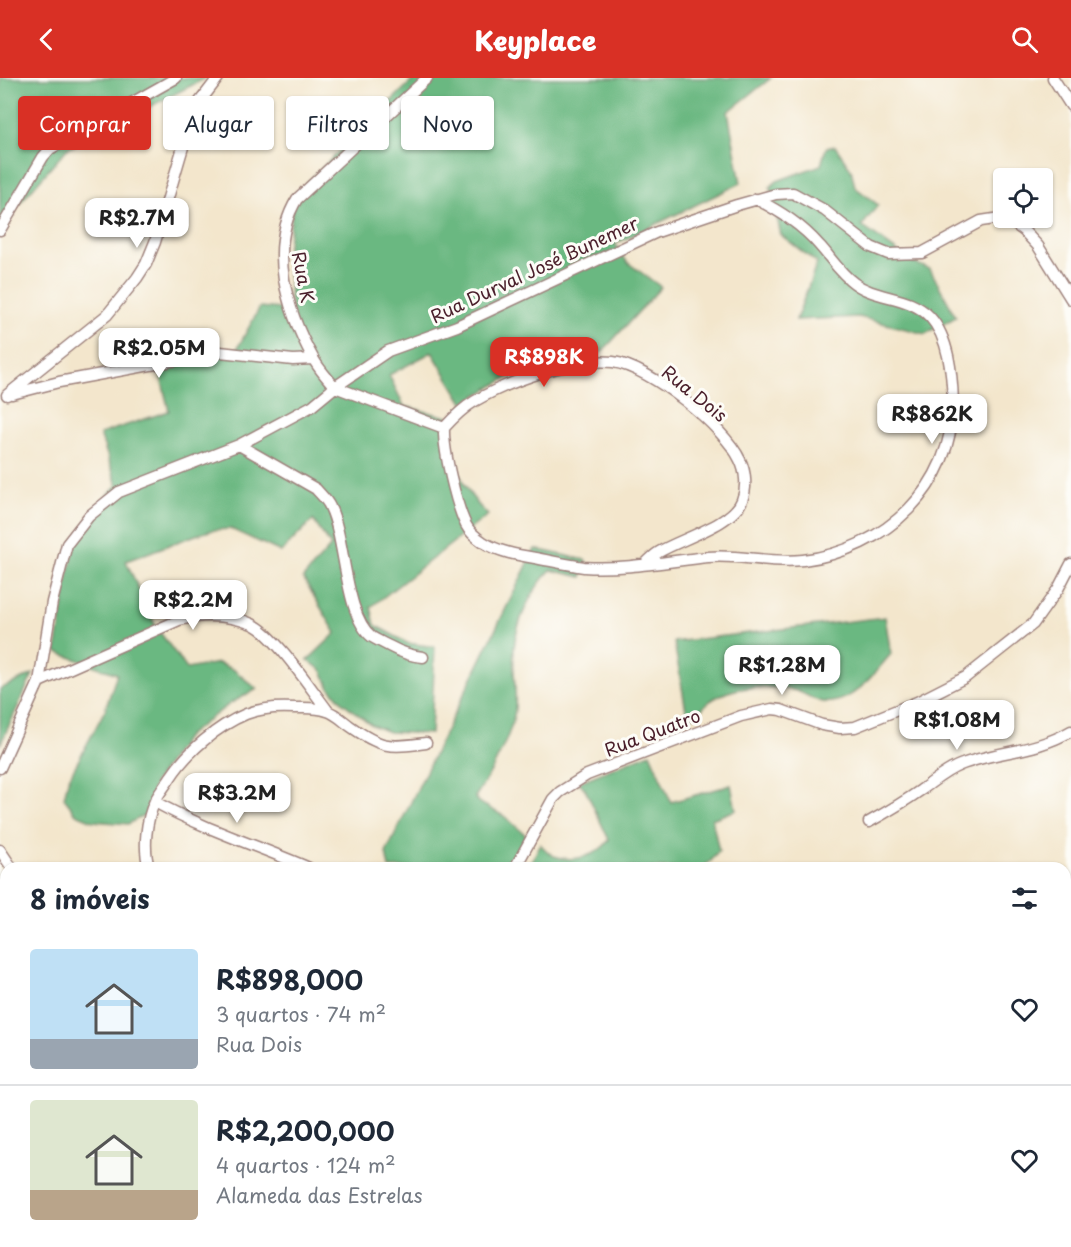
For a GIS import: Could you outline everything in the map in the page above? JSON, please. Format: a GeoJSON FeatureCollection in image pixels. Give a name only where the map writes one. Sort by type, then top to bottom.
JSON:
{"type":"FeatureCollection","features":[{"type":"Feature","properties":{"kind":"street"},"geometry":{"type":"LineString","coordinates":[[0,230],[50,149],[176,78]]}},
{"type":"Feature","properties":{"kind":"street"},"geometry":{"type":"LineString","coordinates":[[3,396],[107,315],[137,278],[156,242],[193,113],[218,78]]}},
{"type":"Feature","properties":{"kind":"street","name":"Rua K"},"geometry":{"type":"LineString","coordinates":[[335,387],[313,358],[287,291],[282,246],[288,214],[297,200],[427,78]]}},
{"type":"Feature","properties":{"kind":"street"},"geometry":{"type":"LineString","coordinates":[[1053,78],[1071,106]]}},
{"type":"Feature","properties":{"kind":"street"},"geometry":{"type":"LineString","coordinates":[[756,199],[793,193],[824,210],[871,247],[888,254],[922,252],[981,221],[1002,219],[1012,222],[1038,246],[1071,299]]}},
{"type":"Feature","properties":{"kind":"street"},"geometry":{"type":"LineString","coordinates":[[335,387],[444,428],[444,438],[459,508],[466,527],[482,541],[503,552],[585,567],[645,564],[722,555],[779,561],[801,560],[844,550],[862,542],[909,510],[924,494],[946,450],[952,420],[953,399],[949,359],[940,332],[931,318],[911,303],[877,295],[851,280],[799,225],[781,211],[756,199]]}},
{"type":"Feature","properties":{"kind":"street","name":"Rua Durval José Bunemer"},"geometry":{"type":"LineString","coordinates":[[0,768],[39,682],[52,602],[67,544],[77,529],[101,505],[119,492],[239,445],[312,406],[335,387],[388,351],[457,326],[657,232],[756,199]]}},
{"type":"Feature","properties":{"kind":"street"},"geometry":{"type":"LineString","coordinates":[[3,396],[50,384],[220,352],[293,360],[313,358]]}},
{"type":"Feature","properties":{"kind":"street","name":"Rua Dois"},"geometry":{"type":"LineString","coordinates":[[444,428],[465,407],[492,392],[549,371],[583,363],[616,363],[646,375],[664,386],[701,415],[727,440],[740,460],[745,474],[745,488],[742,502],[728,517],[659,552],[645,564]]}},
{"type":"Feature","properties":{"kind":"street"},"geometry":{"type":"LineString","coordinates":[[239,445],[316,489],[325,498],[336,522],[347,582],[364,628],[372,637],[397,650],[412,656],[423,657]]}},
{"type":"Feature","properties":{"kind":"street","name":"Rua Quatro"},"geometry":{"type":"LineString","coordinates":[[518,862],[554,799],[560,792],[587,775],[762,710],[781,710],[822,725],[840,728],[855,727],[917,702],[966,677],[1034,624],[1071,564]]}},
{"type":"Feature","properties":{"kind":"street"},"geometry":{"type":"LineString","coordinates":[[39,682],[179,620],[200,615],[224,616],[253,624],[271,638],[328,711],[371,741],[384,745],[402,746],[426,743]]}},
{"type":"Feature","properties":{"kind":"street"},"geometry":{"type":"LineString","coordinates":[[148,862],[147,828],[155,802],[179,765],[228,723],[247,713],[268,708],[308,708],[328,711]]}},
{"type":"Feature","properties":{"kind":"street"},"geometry":{"type":"LineString","coordinates":[[869,822],[961,765],[1033,748],[1071,731]]}},
{"type":"Feature","properties":{"kind":"street"},"geometry":{"type":"LineString","coordinates":[[155,802],[201,825],[294,862]]}},
{"type":"Feature","properties":{"kind":"green space"},"geometry":{"type":"Polygon","coordinates":[[[0,78],[206,78],[171,96],[163,96],[163,100],[151,106],[151,96],[18,96],[18,150],[66,150],[0,226],[0,78]]]}},
{"type":"Feature","properties":{"kind":"green space"},"geometry":{"type":"Polygon","coordinates":[[[415,78],[771,78],[728,112],[741,183],[615,244],[627,262],[661,287],[602,352],[516,373],[463,403],[432,352],[389,375],[404,406],[448,417],[450,444],[458,470],[471,494],[488,515],[371,607],[375,625],[407,643],[435,647],[431,734],[389,732],[372,725],[342,702],[330,688],[322,671],[308,660],[336,633],[303,578],[331,546],[313,520],[281,552],[231,529],[213,530],[126,561],[156,627],[187,669],[218,663],[234,670],[257,689],[231,703],[187,736],[155,782],[145,815],[128,824],[93,821],[76,814],[64,798],[68,780],[105,710],[117,674],[56,652],[68,575],[77,538],[98,505],[117,485],[100,434],[169,411],[157,361],[237,349],[260,307],[291,310],[287,252],[294,195],[341,150],[389,150],[389,103],[415,78]]]}},
{"type":"Feature","properties":{"kind":"green space"},"geometry":{"type":"Polygon","coordinates":[[[835,146],[851,169],[855,187],[878,205],[862,226],[912,262],[930,269],[956,317],[925,334],[859,317],[796,320],[817,263],[781,235],[770,187],[777,181],[821,165],[826,148],[835,146]]]}},
{"type":"Feature","properties":{"kind":"green space"},"geometry":{"type":"Polygon","coordinates":[[[535,549],[586,560],[582,577],[551,570],[538,585],[526,606],[515,638],[513,719],[499,755],[475,797],[480,803],[504,816],[527,836],[519,853],[512,862],[388,862],[386,853],[535,549]]]}},
{"type":"Feature","properties":{"kind":"green space"},"geometry":{"type":"Polygon","coordinates":[[[885,617],[891,654],[858,690],[841,700],[827,702],[793,690],[772,687],[738,689],[718,696],[697,716],[687,716],[674,642],[885,617]]]}},
{"type":"Feature","properties":{"kind":"green space"},"geometry":{"type":"Polygon","coordinates":[[[33,674],[0,745],[0,689],[33,674]]]}},
{"type":"Feature","properties":{"kind":"green space"},"geometry":{"type":"Polygon","coordinates":[[[650,753],[671,802],[731,785],[736,810],[712,819],[719,851],[710,862],[532,862],[540,844],[552,855],[569,859],[592,854],[609,840],[585,789],[579,782],[650,753]]]}}]}
